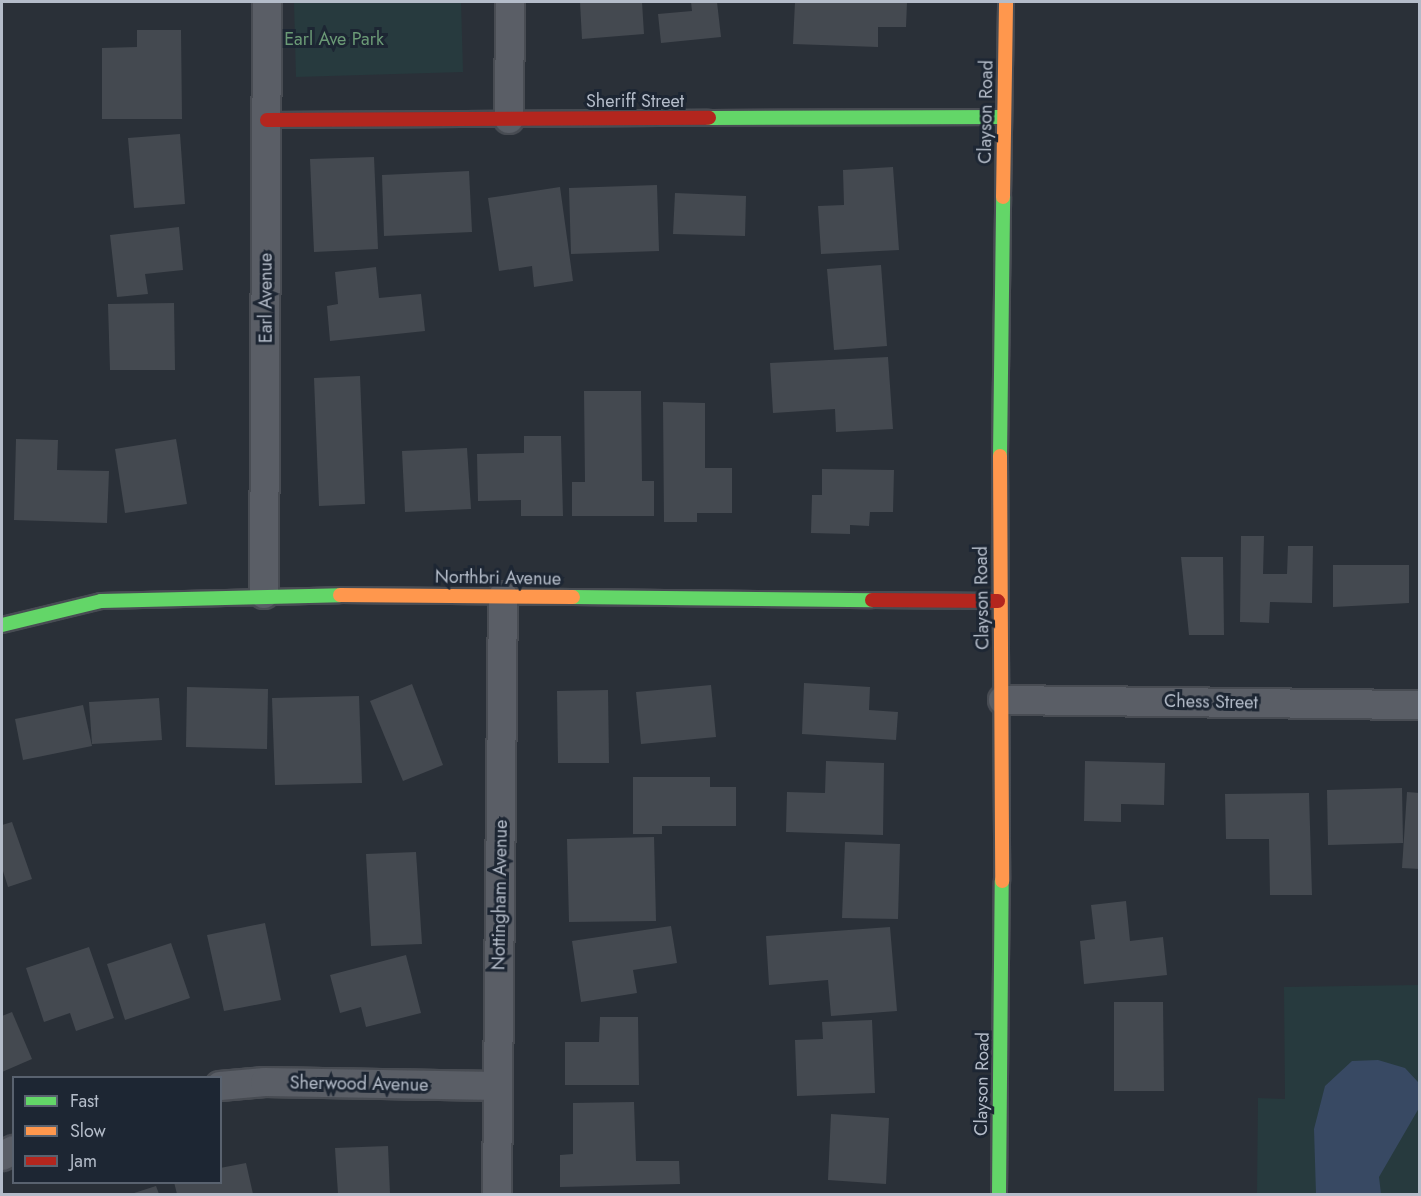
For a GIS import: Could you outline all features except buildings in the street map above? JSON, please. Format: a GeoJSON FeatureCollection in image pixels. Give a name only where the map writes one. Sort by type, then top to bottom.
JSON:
{"type":"FeatureCollection","features":[{"type":"Feature","properties":{"kind":"street","name":"Earl Avenue"},"geometry":{"type":"LineString","coordinates":[[264,594],[267,2]]}},
{"type":"Feature","properties":{"kind":"street"},"geometry":{"type":"LineString","coordinates":[[509,119],[510,2]]}},
{"type":"Feature","properties":{"kind":"street","name":"Clayson Road"},"geometry":{"type":"LineString","coordinates":[[999,1194],[1003,699],[998,601],[1006,2]]}},
{"type":"Feature","properties":{"kind":"street","name":"Sheriff Street"},"geometry":{"type":"LineString","coordinates":[[267,120],[1004,117]]}},
{"type":"Feature","properties":{"kind":"street","name":"Northbri Avenue"},"geometry":{"type":"LineString","coordinates":[[2,625],[101,601],[264,594],[998,601]]}},
{"type":"Feature","properties":{"kind":"street","name":"Nottingham Avenue"},"geometry":{"type":"LineString","coordinates":[[497,1194],[503,596]]}},
{"type":"Feature","properties":{"kind":"street","name":"Chess Street"},"geometry":{"type":"LineString","coordinates":[[1003,699],[1419,705]]}},
{"type":"Feature","properties":{"kind":"street","name":"Sherwood Avenue"},"geometry":{"type":"LineString","coordinates":[[222,1086],[265,1082],[498,1086]]}},
{"type":"Feature","properties":{"kind":"green space","name":"Earl Ave Park"},"geometry":{"type":"Polygon","coordinates":[[[294,2],[461,2],[463,72],[296,77],[294,2]]]}},
{"type":"Feature","properties":{"kind":"green space"},"geometry":{"type":"Polygon","coordinates":[[[1419,985],[1419,1194],[1257,1194],[1258,1098],[1285,1099],[1284,987],[1419,985]]]}},
{"type":"Feature","properties":{"kind":"water"},"geometry":{"type":"Polygon","coordinates":[[[1378,1060],[1405,1068],[1418,1082],[1419,1108],[1379,1177],[1381,1194],[1316,1194],[1314,1129],[1325,1086],[1352,1061],[1378,1060]]]}},
{"type":"Feature","properties":{"kind":"traffic: fast"},"geometry":{"type":"LineString","coordinates":[[709,118],[1004,117]]}},
{"type":"Feature","properties":{"kind":"traffic: fast"},"geometry":{"type":"LineString","coordinates":[[1000,456],[1003,197]]}},
{"type":"Feature","properties":{"kind":"traffic: fast"},"geometry":{"type":"LineString","coordinates":[[2,625],[101,601],[340,595]]}},
{"type":"Feature","properties":{"kind":"traffic: fast"},"geometry":{"type":"LineString","coordinates":[[573,597],[872,600]]}},
{"type":"Feature","properties":{"kind":"traffic: fast"},"geometry":{"type":"LineString","coordinates":[[999,1194],[1002,881]]}},
{"type":"Feature","properties":{"kind":"traffic: slow"},"geometry":{"type":"LineString","coordinates":[[1003,197],[1006,2]]}},
{"type":"Feature","properties":{"kind":"traffic: slow"},"geometry":{"type":"LineString","coordinates":[[1000,456],[1002,881]]}},
{"type":"Feature","properties":{"kind":"traffic: slow"},"geometry":{"type":"LineString","coordinates":[[340,595],[573,597]]}},
{"type":"Feature","properties":{"kind":"traffic: jam"},"geometry":{"type":"LineString","coordinates":[[267,120],[709,118]]}},
{"type":"Feature","properties":{"kind":"traffic: jam"},"geometry":{"type":"LineString","coordinates":[[872,600],[998,601]]}}]}
